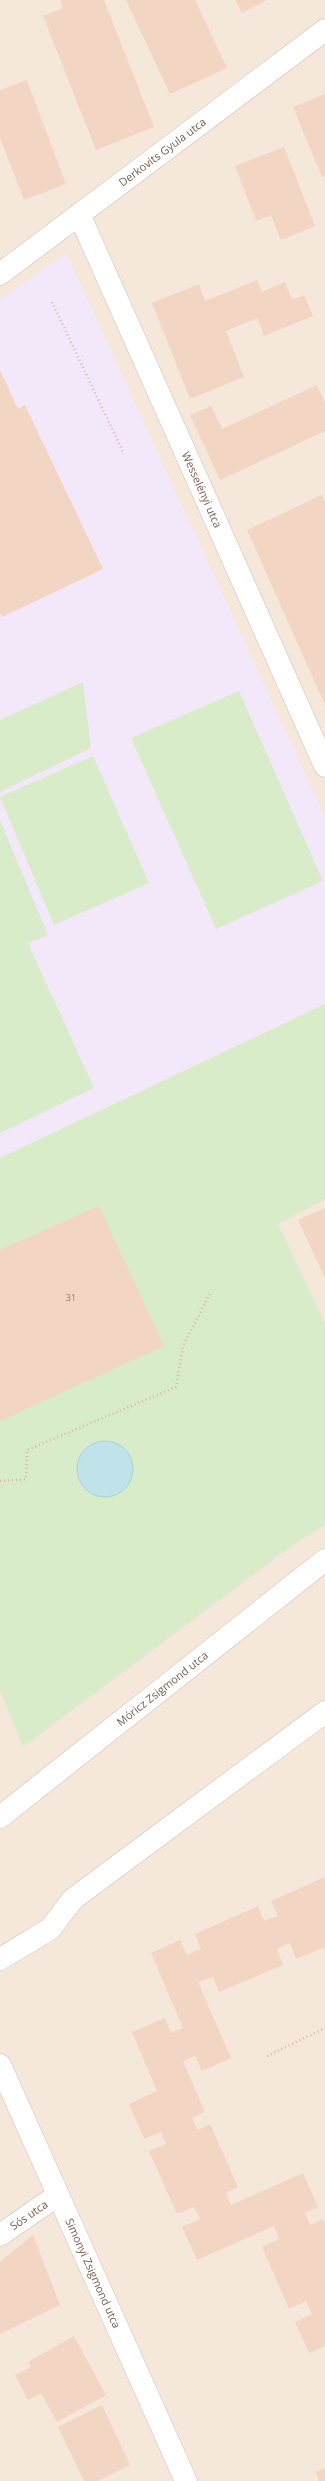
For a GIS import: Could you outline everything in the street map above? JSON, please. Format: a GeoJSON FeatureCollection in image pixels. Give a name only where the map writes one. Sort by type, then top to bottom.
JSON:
{"type":"FeatureCollection","features":[{"type":"Feature","properties":{"kind":"street","name":"Derkovits Gyula utca"},"geometry":{"type":"LineString","coordinates":[[0,274],[325,30]]}},
{"type":"Feature","properties":{"kind":"street","name":"Wesselényi utca"},"geometry":{"type":"LineString","coordinates":[[79,214],[325,766]]}},
{"type":"Feature","properties":{"kind":"street","name":"Móricz Zsigmond utca"},"geometry":{"type":"LineString","coordinates":[[0,1817],[325,1560]]}},
{"type":"Feature","properties":{"kind":"street"},"geometry":{"type":"LineString","coordinates":[[0,1959],[50,1929],[74,1900],[325,1712]]}},
{"type":"Feature","properties":{"kind":"street","name":"Simonyi Zsigmond utca"},"geometry":{"type":"LineString","coordinates":[[0,2065],[186,2481]]}},
{"type":"Feature","properties":{"kind":"street","name":"Sós utca"},"geometry":{"type":"LineString","coordinates":[[0,2235],[58,2195]]}},
{"type":"Feature","properties":{"kind":"path"},"geometry":{"type":"LineString","coordinates":[[52,302],[124,454]]}},
{"type":"Feature","properties":{"kind":"path"},"geometry":{"type":"LineString","coordinates":[[0,1481],[26,1479],[27,1450],[176,1387],[183,1346],[211,1292]]}},
{"type":"Feature","properties":{"kind":"path"},"geometry":{"type":"LineString","coordinates":[[267,2056],[325,2028]]}},
{"type":"Feature","properties":{"kind":"shaded area"},"geometry":{"type":"Polygon","coordinates":[[[0,0],[325,0],[325,2481],[0,2481],[0,0]]]}},
{"type":"Feature","properties":{"kind":"shaded area"},"geometry":{"type":"Polygon","coordinates":[[[66,253],[325,817],[325,1004],[0,1158],[0,300],[66,253]]]}},
{"type":"Feature","properties":{"kind":"green space"},"geometry":{"type":"Polygon","coordinates":[[[83,682],[91,748],[0,792],[0,720],[83,682]]]}},
{"type":"Feature","properties":{"kind":"green space"},"geometry":{"type":"Polygon","coordinates":[[[239,691],[323,881],[216,929],[131,738],[239,691]]]}},
{"type":"Feature","properties":{"kind":"green space"},"geometry":{"type":"Polygon","coordinates":[[[93,756],[149,883],[54,925],[0,797],[93,756]]]}},
{"type":"Feature","properties":{"kind":"green space"},"geometry":{"type":"Polygon","coordinates":[[[0,820],[48,935],[28,943],[94,1088],[0,1133],[0,820]]]}},
{"type":"Feature","properties":{"kind":"green space"},"geometry":{"type":"Polygon","coordinates":[[[325,1004],[325,1199],[278,1224],[325,1323],[325,1525],[293,1545],[23,1747],[0,1690],[0,1158],[325,1004]]]}},
{"type":"Feature","properties":{"kind":"water"},"geometry":{"type":"Polygon","coordinates":[[[105,1441],[116,1443],[125,1449],[131,1458],[133,1469],[131,1480],[125,1489],[116,1495],[105,1497],[94,1495],[85,1489],[79,1480],[77,1469],[79,1458],[85,1449],[94,1443],[105,1441]]]}},
{"type":"Feature","properties":{"kind":"building"},"geometry":{"type":"Polygon","coordinates":[[[60,0],[104,0],[154,127],[96,150],[43,16],[63,8],[60,0]]]}},
{"type":"Feature","properties":{"kind":"building"},"geometry":{"type":"Polygon","coordinates":[[[126,0],[195,0],[227,68],[170,94],[126,0]]]}},
{"type":"Feature","properties":{"kind":"building"},"geometry":{"type":"Polygon","coordinates":[[[235,0],[267,0],[242,13],[235,0]]]}},
{"type":"Feature","properties":{"kind":"building"},"geometry":{"type":"Polygon","coordinates":[[[27,80],[66,184],[24,200],[0,138],[0,90],[27,80]]]}},
{"type":"Feature","properties":{"kind":"building"},"geometry":{"type":"Polygon","coordinates":[[[325,94],[325,176],[322,177],[293,107],[325,94]]]}},
{"type":"Feature","properties":{"kind":"building"},"geometry":{"type":"Polygon","coordinates":[[[284,147],[315,226],[281,240],[271,215],[256,221],[235,166],[284,147]]]}},
{"type":"Feature","properties":{"kind":"building"},"geometry":{"type":"Polygon","coordinates":[[[257,280],[262,292],[285,282],[292,300],[304,295],[313,316],[264,336],[257,318],[226,331],[244,377],[190,399],[152,303],[199,284],[205,301],[257,280]]]}},
{"type":"Feature","properties":{"kind":"building"},"geometry":{"type":"Polygon","coordinates":[[[0,370],[18,409],[25,405],[103,569],[2,617],[0,613],[0,370]]]}},
{"type":"Feature","properties":{"kind":"building"},"geometry":{"type":"Polygon","coordinates":[[[317,385],[325,403],[325,431],[220,480],[190,415],[211,406],[222,429],[317,385]]]}},
{"type":"Feature","properties":{"kind":"building"},"geometry":{"type":"Polygon","coordinates":[[[322,495],[325,502],[325,705],[247,530],[322,495]]]}},
{"type":"Feature","properties":{"kind":"building"},"geometry":{"type":"Polygon","coordinates":[[[99,1206],[164,1346],[0,1421],[0,1250],[99,1206]]]}},
{"type":"Feature","properties":{"kind":"building"},"geometry":{"type":"Polygon","coordinates":[[[325,1208],[325,1278],[298,1220],[325,1208]]]}},
{"type":"Feature","properties":{"kind":"building"},"geometry":{"type":"Polygon","coordinates":[[[325,1877],[325,1947],[296,1959],[290,1943],[277,1949],[283,1965],[219,1992],[213,1977],[198,1982],[231,2058],[202,2071],[195,2056],[183,2061],[205,2112],[192,2118],[198,2130],[210,2124],[238,2187],[226,2193],[231,2205],[303,2173],[318,2207],[305,2213],[310,2225],[323,2219],[325,2224],[325,2346],[309,2353],[295,2322],[312,2314],[306,2301],[289,2309],[262,2247],[279,2239],[274,2226],[197,2260],[182,2227],[200,2219],[194,2207],[177,2214],[149,2151],[166,2144],[161,2132],[144,2139],[129,2104],[157,2091],[132,2032],[165,2018],[171,2033],[183,2028],[151,1953],[180,1940],[187,1955],[201,1949],[195,1934],[258,1906],[264,1921],[278,1916],[271,1901],[325,1877]]]}},
{"type":"Feature","properties":{"kind":"building"},"geometry":{"type":"Polygon","coordinates":[[[33,2235],[60,2305],[0,2334],[0,2262],[33,2235]]]}},
{"type":"Feature","properties":{"kind":"building"},"geometry":{"type":"Polygon","coordinates":[[[74,2336],[106,2395],[57,2422],[41,2393],[28,2400],[15,2375],[31,2367],[28,2362],[74,2336]]]}},
{"type":"Feature","properties":{"kind":"building"},"geometry":{"type":"Polygon","coordinates":[[[102,2405],[130,2465],[98,2481],[84,2481],[58,2427],[102,2405]]]}},
{"type":"Feature","properties":{"kind":"building"},"geometry":{"type":"Polygon","coordinates":[[[325,2468],[325,2481],[319,2481],[316,2472],[325,2468]]]}}]}
